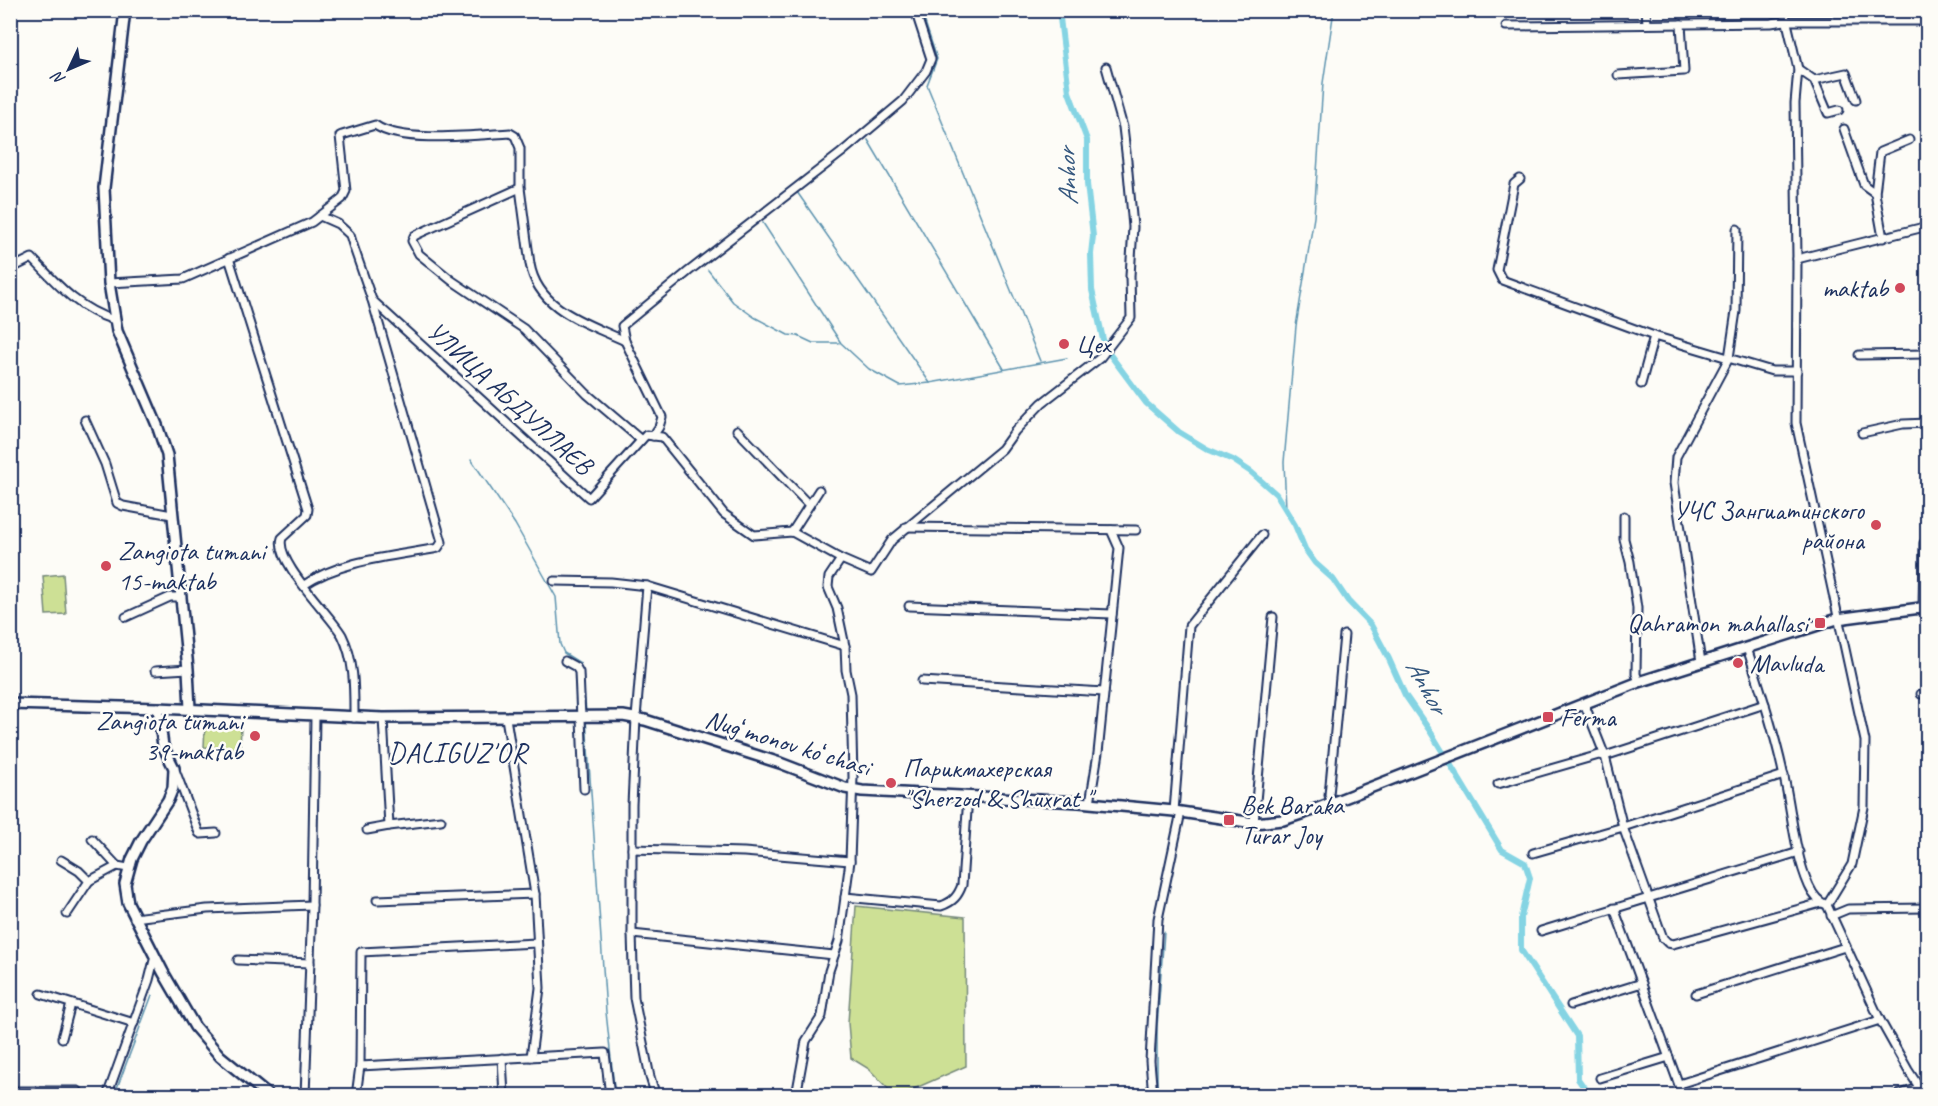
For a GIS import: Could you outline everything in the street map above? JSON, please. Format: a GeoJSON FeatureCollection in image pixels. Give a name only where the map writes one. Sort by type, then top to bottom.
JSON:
{"type":"FeatureCollection","features":[{"type":"Feature","properties":{"kind":"main road"},"geometry":{"type":"LineString","coordinates":[[124,10],[104,188],[109,283],[114,320],[121,342],[166,448],[170,471],[190,710]]}},
{"type":"Feature","properties":{"kind":"main road","name":"Nugʻmonov koʻchasi"},"geometry":{"type":"LineString","coordinates":[[581,717],[636,718],[780,763],[853,790],[1090,803],[1254,823],[1283,820],[1332,803],[1584,703],[1701,662],[1837,619],[1925,607]]}},
{"type":"Feature","properties":{"kind":"main road"},"geometry":{"type":"LineString","coordinates":[[10,704],[158,708],[354,718],[581,717]]}},
{"type":"Feature","properties":{"kind":"main road"},"geometry":{"type":"LineString","coordinates":[[158,708],[163,746],[174,768],[171,796],[141,841],[129,868],[126,893],[134,918],[188,1016],[203,1037],[229,1064],[269,1095]]}},
{"type":"Feature","properties":{"kind":"street"},"geometry":{"type":"LineString","coordinates":[[653,436],[659,428],[662,417],[625,341],[622,326],[688,271],[841,153],[903,101],[926,71],[931,59],[915,10]]}},
{"type":"Feature","properties":{"kind":"street"},"geometry":{"type":"LineString","coordinates":[[1646,10],[1647,23]]}},
{"type":"Feature","properties":{"kind":"street"},"geometry":{"type":"LineString","coordinates":[[1584,703],[1605,756],[1623,827],[1663,938],[1668,944],[1824,904],[1852,864],[1864,807],[1865,741],[1796,423],[1795,103],[1798,69],[1784,10]]}},
{"type":"Feature","properties":{"kind":"street"},"geometry":{"type":"LineString","coordinates":[[1506,26],[1928,21]]}},
{"type":"Feature","properties":{"kind":"street"},"geometry":{"type":"LineString","coordinates":[[1618,75],[1684,71],[1681,24]]}},
{"type":"Feature","properties":{"kind":"street"},"geometry":{"type":"LineString","coordinates":[[520,188],[418,234],[412,241],[419,254],[451,280],[524,329],[587,394],[641,440],[646,435],[662,437],[724,514],[754,535],[792,532],[841,559],[871,572],[892,540],[1002,449],[1042,403],[1100,358],[1131,318],[1130,276],[1133,227],[1127,161],[1123,127],[1106,67]]}},
{"type":"Feature","properties":{"kind":"street"},"geometry":{"type":"LineString","coordinates":[[1798,69],[1814,80],[1828,113],[1839,110]]}},
{"type":"Feature","properties":{"kind":"street"},"geometry":{"type":"LineString","coordinates":[[1814,80],[1846,73],[1856,100]]}},
{"type":"Feature","properties":{"kind":"street"},"geometry":{"type":"LineString","coordinates":[[109,283],[183,279],[312,222],[345,196],[340,136],[373,125],[391,133],[411,135],[452,136],[510,133],[515,136],[520,148],[520,188],[532,276],[537,286],[566,314],[625,341]]}},
{"type":"Feature","properties":{"kind":"street"},"geometry":{"type":"LineString","coordinates":[[1844,129],[1864,185],[1875,193]]}},
{"type":"Feature","properties":{"kind":"street"},"geometry":{"type":"LineString","coordinates":[[1883,238],[1875,193],[1880,152],[1909,140]]}},
{"type":"Feature","properties":{"kind":"street"},"geometry":{"type":"LineString","coordinates":[[1520,179],[1514,184],[1497,270],[1502,280],[1654,336],[1772,371],[1797,371]]}},
{"type":"Feature","properties":{"kind":"street"},"geometry":{"type":"LineString","coordinates":[[304,585],[328,572],[358,563],[438,548],[442,542],[372,300],[350,235],[338,224],[320,216]]}},
{"type":"Feature","properties":{"kind":"street"},"geometry":{"type":"LineString","coordinates":[[1797,259],[1928,226]]}},
{"type":"Feature","properties":{"kind":"street"},"geometry":{"type":"LineString","coordinates":[[1701,662],[1674,483],[1676,457],[1729,357],[1736,311],[1737,229]]}},
{"type":"Feature","properties":{"kind":"street"},"geometry":{"type":"LineString","coordinates":[[10,269],[33,258],[69,296],[101,316],[114,320]]}},
{"type":"Feature","properties":{"kind":"street"},"geometry":{"type":"LineString","coordinates":[[230,258],[308,508],[307,515],[284,535],[280,544],[285,558],[342,635],[353,672],[354,718]]}},
{"type":"Feature","properties":{"kind":"street","name":"УЛИЦА АБДУЛЛАЕВ"},"geometry":{"type":"LineString","coordinates":[[372,300],[589,498],[641,440]]}},
{"type":"Feature","properties":{"kind":"street"},"geometry":{"type":"LineString","coordinates":[[1641,384],[1654,336]]}},
{"type":"Feature","properties":{"kind":"street"},"geometry":{"type":"LineString","coordinates":[[1859,355],[1928,354]]}},
{"type":"Feature","properties":{"kind":"street"},"geometry":{"type":"LineString","coordinates":[[85,420],[105,464],[117,502],[123,506],[172,515]]}},
{"type":"Feature","properties":{"kind":"street"},"geometry":{"type":"LineString","coordinates":[[1862,433],[1903,424],[1928,423]]}},
{"type":"Feature","properties":{"kind":"street"},"geometry":{"type":"LineString","coordinates":[[737,430],[809,505]]}},
{"type":"Feature","properties":{"kind":"street"},"geometry":{"type":"LineString","coordinates":[[792,532],[819,490]]}},
{"type":"Feature","properties":{"kind":"street"},"geometry":{"type":"LineString","coordinates":[[1624,516],[1624,539],[1637,608],[1636,674],[1639,682]]}},
{"type":"Feature","properties":{"kind":"street"},"geometry":{"type":"LineString","coordinates":[[906,527],[1136,530]]}},
{"type":"Feature","properties":{"kind":"street"},"geometry":{"type":"LineString","coordinates":[[1090,803],[1119,548],[1111,530]]}},
{"type":"Feature","properties":{"kind":"street"},"geometry":{"type":"LineString","coordinates":[[1153,1095],[1150,1061],[1158,919],[1177,812],[1189,626],[1262,535]]}},
{"type":"Feature","properties":{"kind":"street"},"geometry":{"type":"LineString","coordinates":[[1924,543],[1925,607]]}},
{"type":"Feature","properties":{"kind":"street"},"geometry":{"type":"LineString","coordinates":[[796,1095],[806,1041],[822,1016],[829,971],[839,941],[850,861],[853,790],[851,694],[837,608],[828,587],[829,577],[841,559]]}},
{"type":"Feature","properties":{"kind":"street"},"geometry":{"type":"LineString","coordinates":[[554,581],[611,582],[647,586],[845,646]]}},
{"type":"Feature","properties":{"kind":"street"},"geometry":{"type":"LineString","coordinates":[[647,586],[636,718],[632,806],[632,934],[634,998],[650,1077],[656,1095]]}},
{"type":"Feature","properties":{"kind":"street"},"geometry":{"type":"LineString","coordinates":[[126,617],[170,597],[181,597]]}},
{"type":"Feature","properties":{"kind":"street"},"geometry":{"type":"LineString","coordinates":[[909,606],[1112,614]]}},
{"type":"Feature","properties":{"kind":"street"},"geometry":{"type":"LineString","coordinates":[[1254,823],[1273,616]]}},
{"type":"Feature","properties":{"kind":"street"},"geometry":{"type":"LineString","coordinates":[[1332,803],[1329,795],[1344,635]]}},
{"type":"Feature","properties":{"kind":"street"},"geometry":{"type":"LineString","coordinates":[[1747,648],[1784,775],[1799,852],[1808,883],[1813,895],[1824,904],[1831,916],[1880,1020],[1925,1095]]}},
{"type":"Feature","properties":{"kind":"street"},"geometry":{"type":"LineString","coordinates":[[565,661],[579,672],[584,789]]}},
{"type":"Feature","properties":{"kind":"street"},"geometry":{"type":"LineString","coordinates":[[155,671],[188,669]]}},
{"type":"Feature","properties":{"kind":"street"},"geometry":{"type":"LineString","coordinates":[[922,681],[1104,692]]}},
{"type":"Feature","properties":{"kind":"street"},"geometry":{"type":"LineString","coordinates":[[1498,784],[1599,755],[1605,756],[1765,704]]}},
{"type":"Feature","properties":{"kind":"street"},"geometry":{"type":"LineString","coordinates":[[305,1095],[312,905],[315,716]]}},
{"type":"Feature","properties":{"kind":"street"},"geometry":{"type":"LineString","coordinates":[[383,718],[389,826]]}},
{"type":"Feature","properties":{"kind":"street"},"geometry":{"type":"LineString","coordinates":[[506,718],[535,894],[540,988],[531,1057]]}},
{"type":"Feature","properties":{"kind":"street"},"geometry":{"type":"LineString","coordinates":[[174,768],[199,833],[216,833]]}},
{"type":"Feature","properties":{"kind":"street"},"geometry":{"type":"LineString","coordinates":[[1533,853],[1623,827],[1784,775]]}},
{"type":"Feature","properties":{"kind":"street"},"geometry":{"type":"LineString","coordinates":[[845,897],[941,906],[954,900],[962,885],[968,796]]}},
{"type":"Feature","properties":{"kind":"street"},"geometry":{"type":"LineString","coordinates":[[367,830],[441,820]]}},
{"type":"Feature","properties":{"kind":"street"},"geometry":{"type":"LineString","coordinates":[[92,839],[117,866]]}},
{"type":"Feature","properties":{"kind":"street"},"geometry":{"type":"LineString","coordinates":[[632,849],[744,852],[850,861]]}},
{"type":"Feature","properties":{"kind":"street"},"geometry":{"type":"LineString","coordinates":[[1541,931],[1799,852]]}},
{"type":"Feature","properties":{"kind":"street"},"geometry":{"type":"LineString","coordinates":[[61,860],[79,871],[89,881]]}},
{"type":"Feature","properties":{"kind":"street"},"geometry":{"type":"LineString","coordinates":[[67,914],[89,881],[117,866],[129,868]]}},
{"type":"Feature","properties":{"kind":"street"},"geometry":{"type":"LineString","coordinates":[[377,900],[535,894]]}},
{"type":"Feature","properties":{"kind":"street"},"geometry":{"type":"LineString","coordinates":[[134,918],[207,909],[312,905]]}},
{"type":"Feature","properties":{"kind":"street"},"geometry":{"type":"LineString","coordinates":[[1614,908],[1683,1095]]}},
{"type":"Feature","properties":{"kind":"street"},"geometry":{"type":"LineString","coordinates":[[1831,916],[1848,909],[1928,908]]}},
{"type":"Feature","properties":{"kind":"street"},"geometry":{"type":"LineString","coordinates":[[632,934],[834,955]]}},
{"type":"Feature","properties":{"kind":"street"},"geometry":{"type":"LineString","coordinates":[[356,1095],[360,1066],[361,952],[537,943]]}},
{"type":"Feature","properties":{"kind":"street"},"geometry":{"type":"LineString","coordinates":[[1696,994],[1845,947]]}},
{"type":"Feature","properties":{"kind":"street"},"geometry":{"type":"LineString","coordinates":[[107,1095],[149,980],[155,955]]}},
{"type":"Feature","properties":{"kind":"street"},"geometry":{"type":"LineString","coordinates":[[238,960],[310,963]]}},
{"type":"Feature","properties":{"kind":"street"},"geometry":{"type":"LineString","coordinates":[[149,980],[163,972]]}},
{"type":"Feature","properties":{"kind":"street"},"geometry":{"type":"LineString","coordinates":[[1571,1005],[1642,983]]}},
{"type":"Feature","properties":{"kind":"street"},"geometry":{"type":"LineString","coordinates":[[41,994],[134,1023]]}},
{"type":"Feature","properties":{"kind":"street"},"geometry":{"type":"LineString","coordinates":[[62,1038],[71,1004]]}},
{"type":"Feature","properties":{"kind":"street"},"geometry":{"type":"LineString","coordinates":[[1679,1084],[1880,1020]]}},
{"type":"Feature","properties":{"kind":"street"},"geometry":{"type":"LineString","coordinates":[[360,1066],[605,1053],[610,1095]]}},
{"type":"Feature","properties":{"kind":"street"},"geometry":{"type":"LineString","coordinates":[[1600,1078],[1669,1057]]}},
{"type":"Feature","properties":{"kind":"street"},"geometry":{"type":"LineString","coordinates":[[502,1058],[504,1095]]}},
{"type":"Feature","properties":{"kind":"street"},"geometry":{"type":"LineString","coordinates":[[1894,1095],[1919,1088]]}},
{"type":"Feature","properties":{"kind":"street"},"geometry":{"type":"LineString","coordinates":[[10,1092],[78,1091]]}},
{"type":"Feature","properties":{"kind":"green space"},"geometry":{"type":"Polygon","coordinates":[[[63,574],[66,614],[46,615],[43,576],[63,574]]]}},
{"type":"Feature","properties":{"kind":"green space"},"geometry":{"type":"Polygon","coordinates":[[[205,725],[241,727],[240,749],[204,747],[205,725]]]}},
{"type":"Feature","properties":{"kind":"green space"},"geometry":{"type":"Polygon","coordinates":[[[856,906],[965,917],[966,1066],[900,1095],[894,1095],[869,1069],[851,1058],[848,1023],[856,906]]]}},
{"type":"Feature","properties":{"kind":"waterway"},"geometry":{"type":"LineString","coordinates":[[921,10],[937,59],[927,85],[1040,361]]}},
{"type":"Feature","properties":{"kind":"waterway","name":"Anhor"},"geometry":{"type":"LineString","coordinates":[[1059,10],[1069,92],[1087,140],[1087,184],[1093,236],[1092,290],[1104,344]]}},
{"type":"Feature","properties":{"kind":"waterway"},"geometry":{"type":"LineString","coordinates":[[1286,509],[1284,462],[1296,326],[1314,217],[1323,83],[1334,10]]}},
{"type":"Feature","properties":{"kind":"waterway"},"geometry":{"type":"LineString","coordinates":[[868,140],[1004,369]]}},
{"type":"Feature","properties":{"kind":"waterway"},"geometry":{"type":"LineString","coordinates":[[797,192],[930,383]]}},
{"type":"Feature","properties":{"kind":"waterway"},"geometry":{"type":"LineString","coordinates":[[763,223],[841,343],[869,369],[900,386],[930,383],[1067,358]]}},
{"type":"Feature","properties":{"kind":"waterway"},"geometry":{"type":"LineString","coordinates":[[708,270],[733,302],[754,317],[788,335],[798,336],[813,343],[839,343]]}},
{"type":"Feature","properties":{"kind":"waterway","name":"Anhor"},"geometry":{"type":"LineString","coordinates":[[1111,356],[1146,403],[1179,432],[1207,449],[1233,460],[1276,494],[1295,525],[1305,549],[1315,563],[1333,579],[1348,601],[1371,625],[1405,695],[1430,731],[1502,850],[1525,863],[1530,878],[1521,917],[1521,950],[1577,1036],[1578,1079],[1590,1096]]}},
{"type":"Feature","properties":{"kind":"waterway"},"geometry":{"type":"LineString","coordinates":[[471,459],[515,524],[556,597],[560,644],[564,653],[580,663],[581,670]]}},
{"type":"Feature","properties":{"kind":"waterway"},"geometry":{"type":"LineString","coordinates":[[583,683],[586,711]]}},
{"type":"Feature","properties":{"kind":"waterway"},"geometry":{"type":"LineString","coordinates":[[586,719],[606,1012],[615,1096]]}},
{"type":"Feature","properties":{"kind":"waterway"},"geometry":{"type":"LineString","coordinates":[[1157,1096],[1157,1027],[1164,932]]}},
{"type":"Feature","properties":{"kind":"waterway"},"geometry":{"type":"LineString","coordinates":[[114,1096],[152,995]]}},
{"type":"Feature","properties":{"kind":"place","name":"maktab"},"geometry":{"type":"Point","coordinates":[1900,288]}},
{"type":"Feature","properties":{"kind":"place","name":"Цех"},"geometry":{"type":"Point","coordinates":[1064,344]}},
{"type":"Feature","properties":{"kind":"place","name":"УЧС Зангиатинского района"},"geometry":{"type":"Point","coordinates":[1876,525]}},
{"type":"Feature","properties":{"kind":"place","name":"Zangiota tumani 15-maktab"},"geometry":{"type":"Point","coordinates":[106,566]}},
{"type":"Feature","properties":{"kind":"place","name":"Qahramon mahallasi"},"geometry":{"type":"Point","coordinates":[1820,623]}},
{"type":"Feature","properties":{"kind":"place","name":"Mavluda"},"geometry":{"type":"Point","coordinates":[1738,663]}},
{"type":"Feature","properties":{"kind":"place","name":"Ferma"},"geometry":{"type":"Point","coordinates":[1548,717]}},
{"type":"Feature","properties":{"kind":"place","name":"Zangiota tumani 39-maktab"},"geometry":{"type":"Point","coordinates":[255,736]}},
{"type":"Feature","properties":{"kind":"place","name":"Парикмахерская \"Sherzod & Shuxrat \""},"geometry":{"type":"Point","coordinates":[891,783]}},
{"type":"Feature","properties":{"kind":"place","name":"Bek Baraka Turar Joy"},"geometry":{"type":"Point","coordinates":[1229,820]}},
{"type":"Feature","properties":{"kind":"district","name":"DALIGUZ'OR"},"geometry":{"type":"Point","coordinates":[458,752]}}]}
